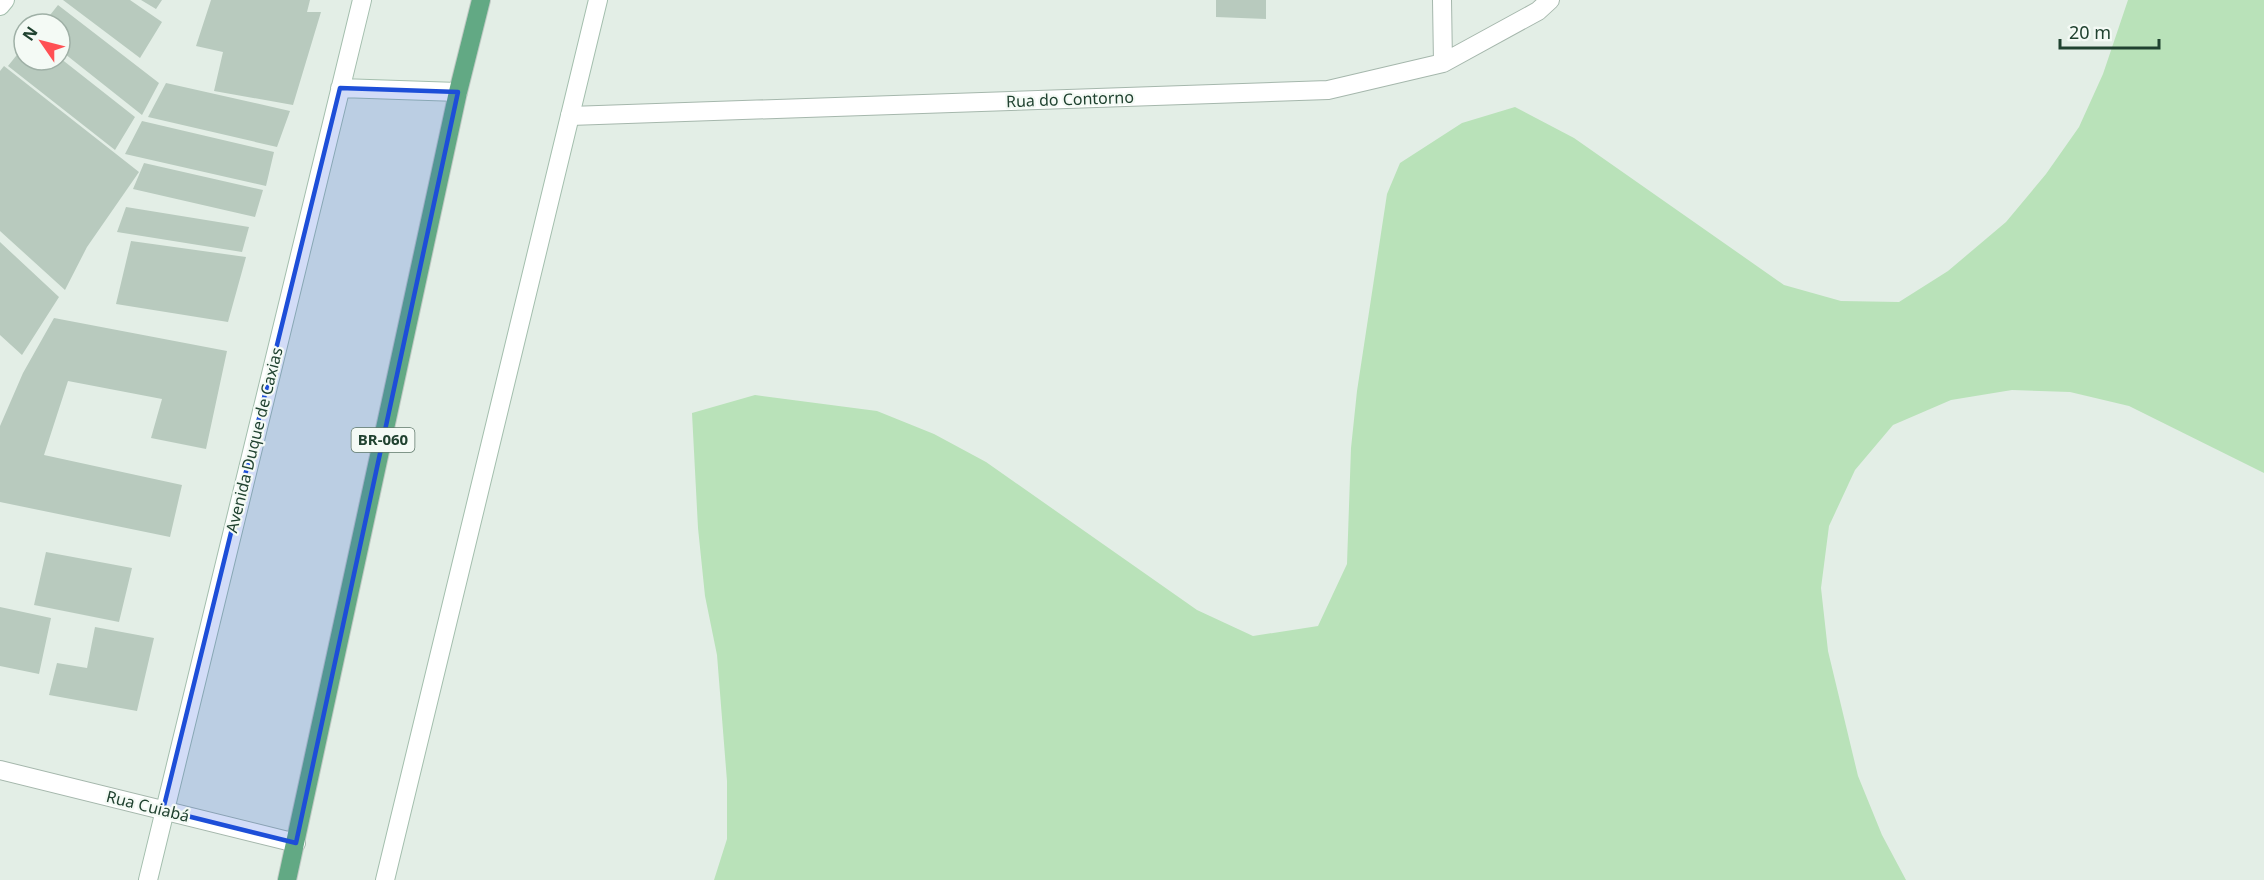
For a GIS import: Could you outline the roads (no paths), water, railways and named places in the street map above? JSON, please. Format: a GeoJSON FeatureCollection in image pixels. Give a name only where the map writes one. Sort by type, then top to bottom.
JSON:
{"type":"FeatureCollection","features":[{"type":"Feature","properties":{"kind":"main road","name":"BR-060"},"geometry":{"type":"LineString","coordinates":[[287,880],[458,92],[481,0]]}},
{"type":"Feature","properties":{"kind":"street"},"geometry":{"type":"LineString","coordinates":[[0,6],[5,0]]}},
{"type":"Feature","properties":{"kind":"street","name":"Avenida Duque de Caxias"},"geometry":{"type":"LineString","coordinates":[[148,880],[163,810],[362,0]]}},
{"type":"Feature","properties":{"kind":"street"},"geometry":{"type":"LineString","coordinates":[[385,880],[598,0]]}},
{"type":"Feature","properties":{"kind":"street"},"geometry":{"type":"LineString","coordinates":[[1442,0],[1443,63]]}},
{"type":"Feature","properties":{"kind":"street","name":"Rua do Contorno"},"geometry":{"type":"LineString","coordinates":[[570,116],[1328,90],[1443,63],[1538,11],[1550,0]]}},
{"type":"Feature","properties":{"kind":"street"},"geometry":{"type":"LineString","coordinates":[[340,88],[458,92]]}},
{"type":"Feature","properties":{"kind":"street","name":"Rua Cuiabá"},"geometry":{"type":"LineString","coordinates":[[0,770],[296,843]]}}]}
